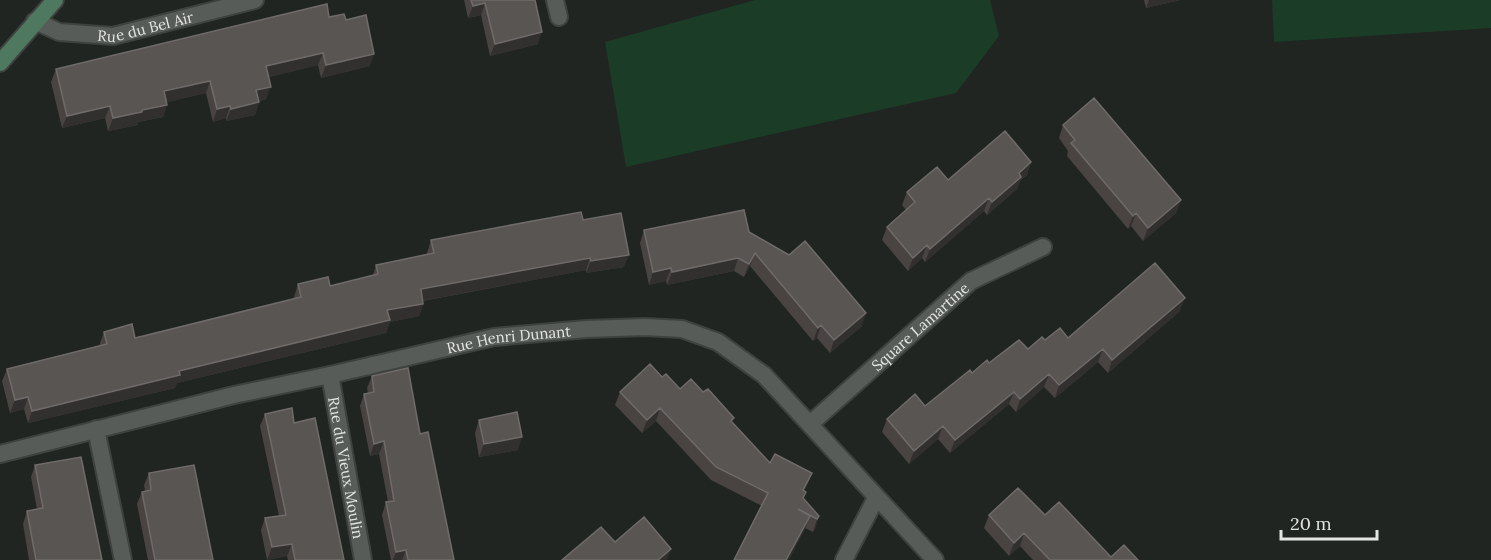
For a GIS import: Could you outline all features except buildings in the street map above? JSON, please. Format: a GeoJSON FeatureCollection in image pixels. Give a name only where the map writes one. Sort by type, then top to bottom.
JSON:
{"type":"FeatureCollection","features":[{"type":"Feature","properties":{"kind":"main road"},"geometry":{"type":"LineString","coordinates":[[0,63],[55,0]]}},
{"type":"Feature","properties":{"kind":"main road"},"geometry":{"type":"LineString","coordinates":[[0,44],[35,21]]}},
{"type":"Feature","properties":{"kind":"street","name":"Rue du Bel Air"},"geometry":{"type":"LineString","coordinates":[[35,21],[59,32],[113,36],[255,0]]}},
{"type":"Feature","properties":{"kind":"street"},"geometry":{"type":"LineString","coordinates":[[555,0],[559,17]]}},
{"type":"Feature","properties":{"kind":"street","name":"Square Lamartine"},"geometry":{"type":"LineString","coordinates":[[810,424],[971,281],[1043,247]]}},
{"type":"Feature","properties":{"kind":"street","name":"Rue Henri Dunant"},"geometry":{"type":"LineString","coordinates":[[0,454],[234,395],[494,337],[587,329],[645,327],[682,329],[718,342],[764,375],[935,560]]}},
{"type":"Feature","properties":{"kind":"street","name":"Rue du Vieux Moulin"},"geometry":{"type":"LineString","coordinates":[[330,375],[363,560]]}},
{"type":"Feature","properties":{"kind":"street"},"geometry":{"type":"LineString","coordinates":[[96,429],[123,560]]}},
{"type":"Feature","properties":{"kind":"street"},"geometry":{"type":"LineString","coordinates":[[844,560],[876,498]]}},
{"type":"Feature","properties":{"kind":"green space"},"geometry":{"type":"Polygon","coordinates":[[[755,0],[990,0],[999,36],[956,93],[626,167],[605,42],[755,0]]]}},
{"type":"Feature","properties":{"kind":"green space"},"geometry":{"type":"Polygon","coordinates":[[[1272,0],[1491,0],[1491,28],[1274,42],[1272,0]]]}}]}
